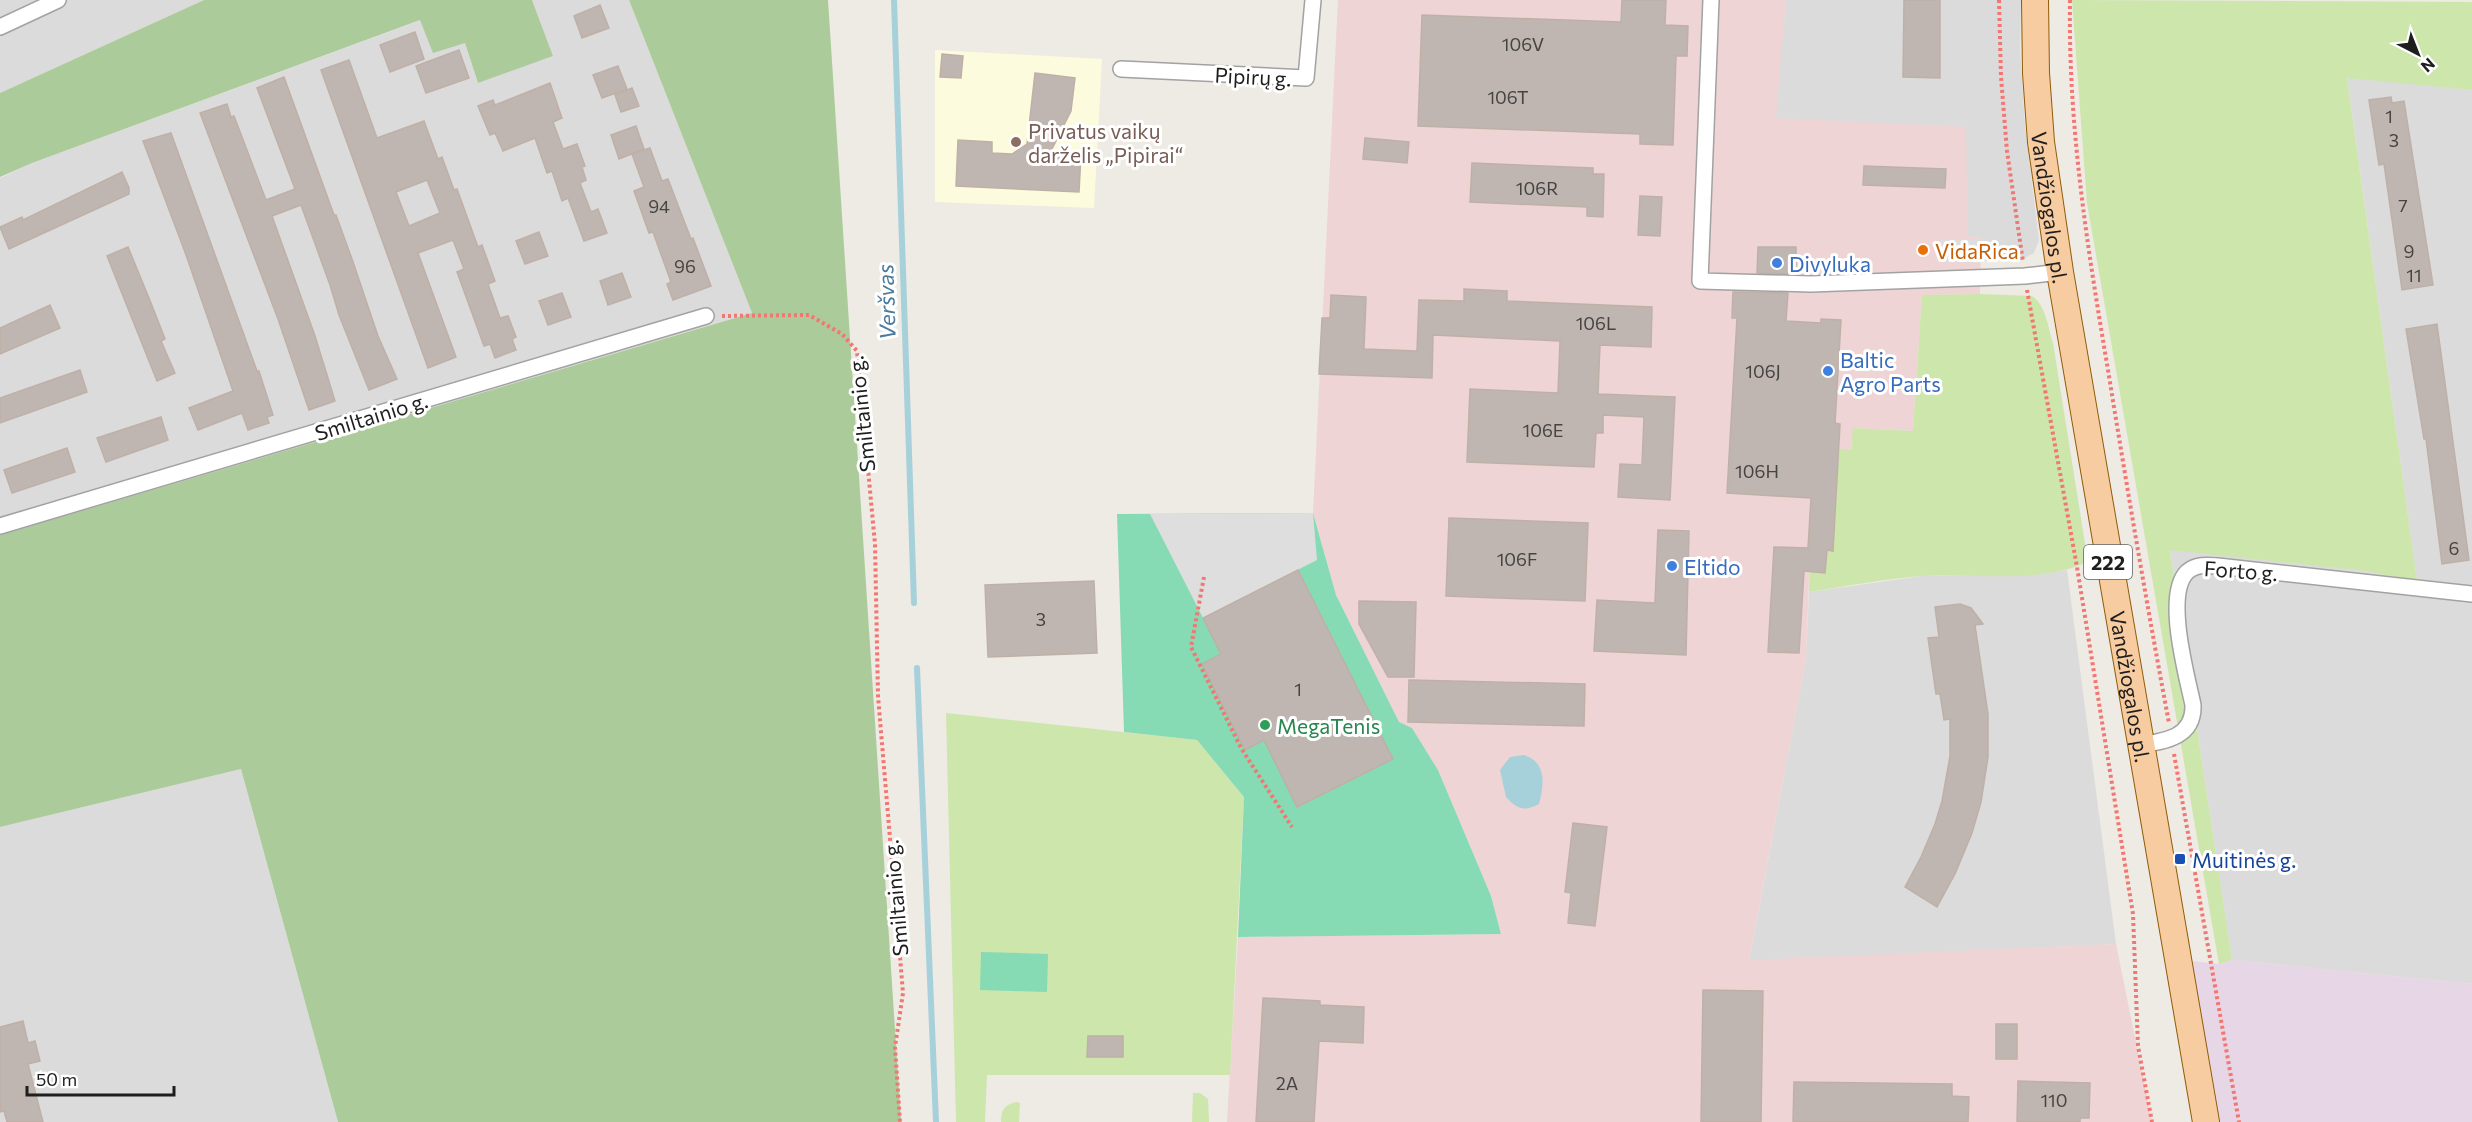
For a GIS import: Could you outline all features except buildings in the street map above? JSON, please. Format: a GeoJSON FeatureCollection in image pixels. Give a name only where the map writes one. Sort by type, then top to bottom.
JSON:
{"type":"FeatureCollection","features":[{"type":"Feature","properties":{"kind":"main road","name":"Vandžiogalos pl."},"geometry":{"type":"LineString","coordinates":[[2035,0],[2036,72],[2041,142],[2060,272],[2206,1122]]}},
{"type":"Feature","properties":{"kind":"street"},"geometry":{"type":"LineString","coordinates":[[0,27],[58,0]]}},
{"type":"Feature","properties":{"kind":"street","name":"Pipirų g."},"geometry":{"type":"LineString","coordinates":[[1121,69],[1306,78],[1313,0]]}},
{"type":"Feature","properties":{"kind":"street"},"geometry":{"type":"LineString","coordinates":[[1711,0],[1700,281],[1811,284],[2025,276],[2060,272]]}},
{"type":"Feature","properties":{"kind":"street","name":"Smiltainio g."},"geometry":{"type":"LineString","coordinates":[[0,526],[706,316]]}},
{"type":"Feature","properties":{"kind":"street","name":"Forto g."},"geometry":{"type":"LineString","coordinates":[[2172,740],[2186,730],[2193,711],[2177,603],[2184,576],[2194,567],[2218,566],[2472,594]]}},
{"type":"Feature","properties":{"kind":"street"},"geometry":{"type":"LineString","coordinates":[[2140,745],[2172,740]]}},
{"type":"Feature","properties":{"kind":"path"},"geometry":{"type":"LineString","coordinates":[[1999,0],[2001,77],[2007,151],[2025,276],[2075,555],[2133,914],[2138,1046],[2152,1122]]}},
{"type":"Feature","properties":{"kind":"path"},"geometry":{"type":"LineString","coordinates":[[2070,0],[2069,51],[2072,120],[2086,235],[2138,555],[2239,1122]]}},
{"type":"Feature","properties":{"kind":"path","name":"Smiltainio g."},"geometry":{"type":"LineString","coordinates":[[706,316],[809,315],[842,334],[857,351],[875,544],[878,696],[903,993],[895,1047],[900,1122]]}},
{"type":"Feature","properties":{"kind":"path"},"geometry":{"type":"LineString","coordinates":[[1204,577],[1191,647],[1241,748],[1293,827]]}},
{"type":"Feature","properties":{"kind":"path"},"geometry":{"type":"LineString","coordinates":[[2181,826],[2185,817]]}},
{"type":"Feature","properties":{"kind":"path"},"geometry":{"type":"LineString","coordinates":[[2191,885],[2199,893]]}},
{"type":"Feature","properties":{"kind":"shaded area"},"geometry":{"type":"Polygon","coordinates":[[[0,0],[204,0],[0,93],[0,0]]]}},
{"type":"Feature","properties":{"kind":"shaded area"},"geometry":{"type":"Polygon","coordinates":[[[532,0],[629,0],[752,313],[0,535],[0,178],[32,163],[421,20],[465,43],[478,83],[553,56],[532,0]]]}},
{"type":"Feature","properties":{"kind":"shaded area"},"geometry":{"type":"Polygon","coordinates":[[[1338,0],[1786,0],[1776,118],[1966,127],[1968,236],[1981,238],[1980,294],[1922,295],[1913,431],[1854,428],[1833,551],[1810,549],[1806,659],[1749,960],[2116,944],[2152,1122],[1227,1122],[1238,937],[1501,934],[1491,896],[1438,770],[1412,728],[1399,722],[1336,595],[1313,513],[1338,0]]]}},
{"type":"Feature","properties":{"kind":"shaded area"},"geometry":{"type":"Polygon","coordinates":[[[1786,0],[2021,0],[2020,50],[2025,126],[2039,240],[2034,253],[2019,261],[1981,261],[1981,238],[1968,236],[1775,118],[1786,0]]]}},
{"type":"Feature","properties":{"kind":"shaded area","name":"Privatus vaikų darželis „Pipirai“"},"geometry":{"type":"Polygon","coordinates":[[[935,50],[1102,59],[1094,208],[935,202],[935,50]]]}},
{"type":"Feature","properties":{"kind":"shaded area"},"geometry":{"type":"Polygon","coordinates":[[[2347,77],[2472,90],[2472,984],[2232,960],[2170,549],[2365,571],[2417,581],[2347,77]]]}},
{"type":"Feature","properties":{"kind":"shaded area"},"geometry":{"type":"Polygon","coordinates":[[[1941,239],[1979,240],[1979,263],[1941,262],[1941,239]]]}},
{"type":"Feature","properties":{"kind":"shaded area"},"geometry":{"type":"Polygon","coordinates":[[[1313,513],[1317,560],[1203,618],[1150,514],[1313,513]]]}},
{"type":"Feature","properties":{"kind":"shaded area"},"geometry":{"type":"Polygon","coordinates":[[[2067,570],[2116,944],[1749,961],[1806,659],[1809,592],[1922,576],[2042,574],[2067,570]]]}},
{"type":"Feature","properties":{"kind":"shaded area"},"geometry":{"type":"Polygon","coordinates":[[[241,769],[338,1122],[0,1122],[0,827],[241,769]]]}},
{"type":"Feature","properties":{"kind":"shaded area"},"geometry":{"type":"Polygon","coordinates":[[[2175,959],[2219,964],[2232,960],[2472,984],[2472,1122],[2206,1122],[2175,959]]]}},
{"type":"Feature","properties":{"kind":"green space"},"geometry":{"type":"Polygon","coordinates":[[[204,0],[532,0],[553,56],[478,83],[465,43],[433,53],[420,20],[32,163],[0,177],[0,93],[204,0]]]}},
{"type":"Feature","properties":{"kind":"green space"},"geometry":{"type":"Polygon","coordinates":[[[629,0],[828,0],[901,1122],[338,1122],[241,769],[0,827],[0,535],[752,313],[629,0]]]}},
{"type":"Feature","properties":{"kind":"green space"},"geometry":{"type":"Polygon","coordinates":[[[2072,0],[2472,2],[2472,90],[2347,78],[2417,581],[2365,571],[2170,550],[2232,960],[2219,964],[2087,203],[2072,0]]]}},
{"type":"Feature","properties":{"kind":"green space"},"geometry":{"type":"Polygon","coordinates":[[[1922,295],[2032,296],[2043,311],[2053,343],[2087,556],[2086,562],[2050,573],[2006,576],[1922,576],[1809,592],[1810,549],[1833,550],[1839,449],[1851,449],[1853,428],[1913,431],[1922,295]]]}},
{"type":"Feature","properties":{"kind":"green space","name":"MegaTenis"},"geometry":{"type":"Polygon","coordinates":[[[1313,513],[1336,595],[1399,722],[1412,728],[1438,770],[1491,896],[1501,934],[1238,937],[1244,797],[1197,740],[1124,732],[1117,514],[1313,513]]]}},
{"type":"Feature","properties":{"kind":"green space"},"geometry":{"type":"Polygon","coordinates":[[[946,713],[1197,740],[1244,797],[1230,1075],[987,1075],[985,1122],[956,1122],[946,713]]]}},
{"type":"Feature","properties":{"kind":"green space"},"geometry":{"type":"Polygon","coordinates":[[[981,952],[1048,954],[1047,992],[980,990],[981,952]]]}},
{"type":"Feature","properties":{"kind":"green space"},"geometry":{"type":"Polygon","coordinates":[[[1193,1093],[1200,1093],[1208,1099],[1209,1122],[1192,1122],[1193,1093]]]}},
{"type":"Feature","properties":{"kind":"green space"},"geometry":{"type":"Polygon","coordinates":[[[1016,1102],[1020,1103],[1019,1122],[1001,1122],[1004,1109],[1016,1102]]]}},
{"type":"Feature","properties":{"kind":"water"},"geometry":{"type":"Polygon","coordinates":[[[1524,755],[1537,763],[1543,782],[1539,804],[1529,808],[1517,807],[1506,797],[1500,770],[1510,757],[1524,755]]]}},
{"type":"Feature","properties":{"kind":"waterway","name":"Veršvas"},"geometry":{"type":"LineString","coordinates":[[894,0],[914,603]]}},
{"type":"Feature","properties":{"kind":"waterway"},"geometry":{"type":"LineString","coordinates":[[917,668],[936,1122]]}},
{"type":"Feature","properties":{"kind":"place","name":"Privatus vaikų darželis „Pipirai“"},"geometry":{"type":"Point","coordinates":[1016,142]}},
{"type":"Feature","properties":{"kind":"place","name":"VidaRica"},"geometry":{"type":"Point","coordinates":[1923,250]}},
{"type":"Feature","properties":{"kind":"place","name":"Divyluka"},"geometry":{"type":"Point","coordinates":[1777,263]}},
{"type":"Feature","properties":{"kind":"place","name":"Baltic Agro Parts"},"geometry":{"type":"Point","coordinates":[1828,371]}},
{"type":"Feature","properties":{"kind":"place","name":"Eltido"},"geometry":{"type":"Point","coordinates":[1672,566]}},
{"type":"Feature","properties":{"kind":"place","name":"MegaTenis"},"geometry":{"type":"Point","coordinates":[1265,725]}},
{"type":"Feature","properties":{"kind":"place","name":"Muitinės g."},"geometry":{"type":"Point","coordinates":[2180,859]}}]}
